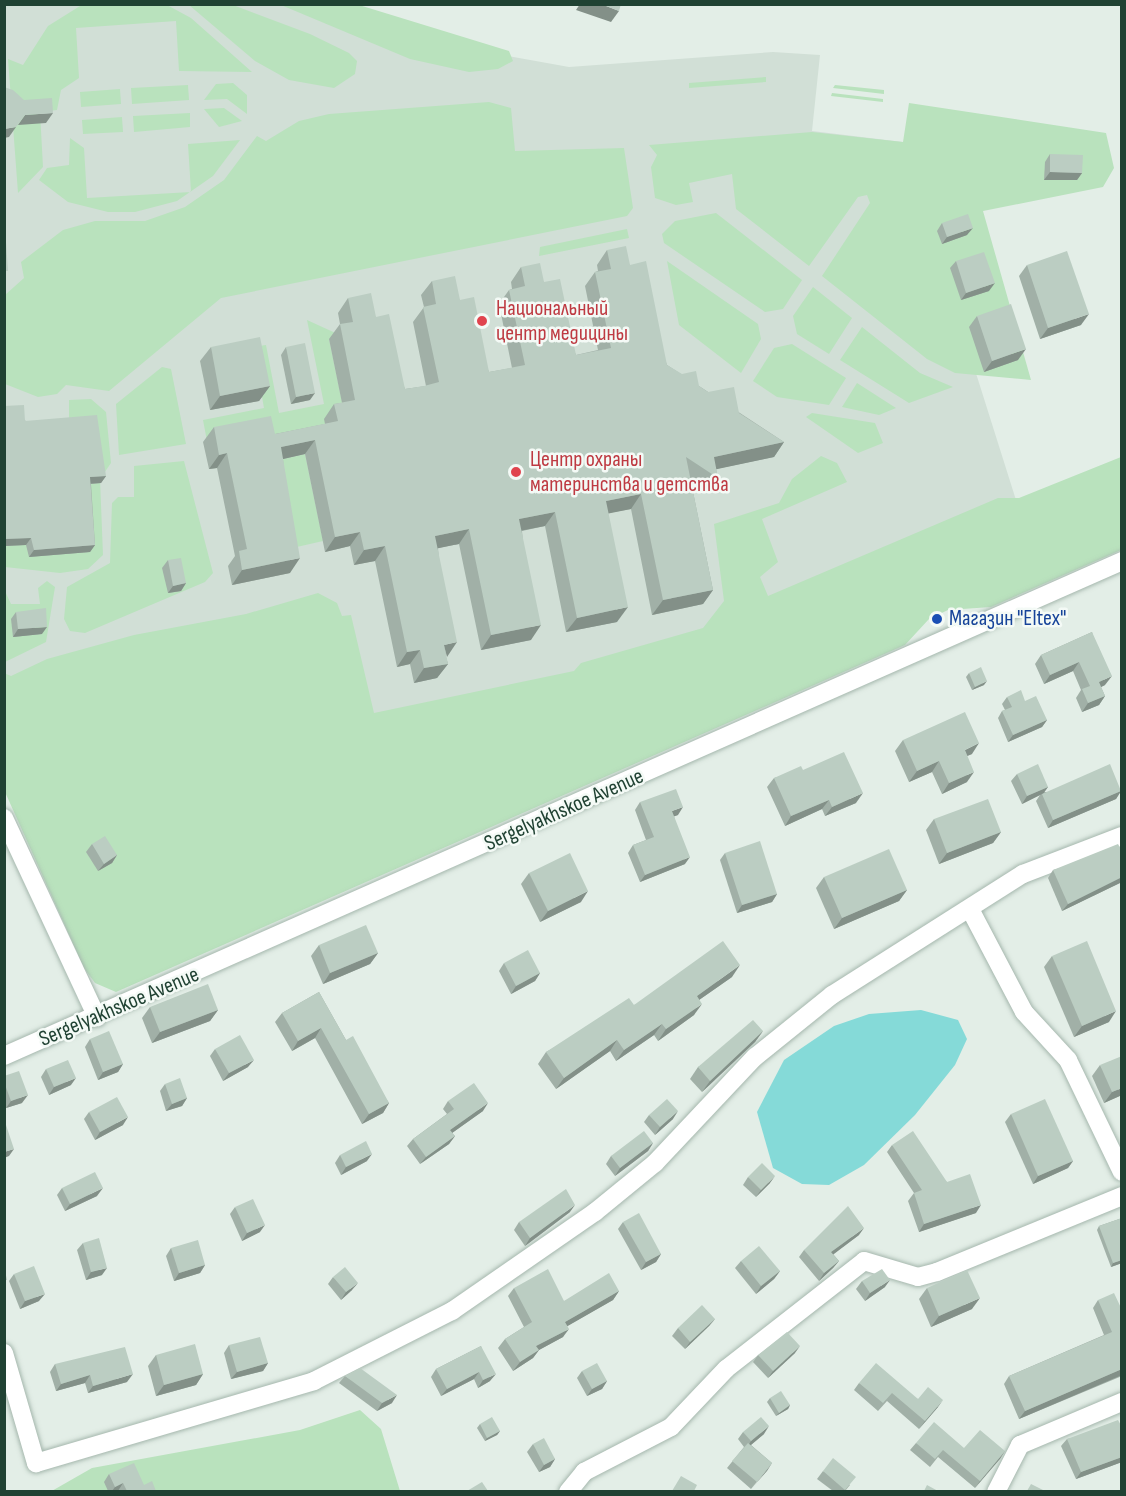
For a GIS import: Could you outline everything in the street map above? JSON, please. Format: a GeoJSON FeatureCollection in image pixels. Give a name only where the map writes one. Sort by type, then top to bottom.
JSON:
{"type":"FeatureCollection","features":[{"type":"Feature","properties":{"kind":"street","name":"Sergelyakhskoe Avenue"},"geometry":{"type":"LineString","coordinates":[[4,1056],[97,1017],[1122,561]]}},
{"type":"Feature","properties":{"kind":"street"},"geometry":{"type":"LineString","coordinates":[[4,818],[97,1017]]}},
{"type":"Feature","properties":{"kind":"street"},"geometry":{"type":"LineString","coordinates":[[4,1353],[36,1463],[314,1381],[452,1311],[595,1212],[655,1163],[795,1023],[971,911],[1023,874],[1122,836]]}},
{"type":"Feature","properties":{"kind":"street"},"geometry":{"type":"LineString","coordinates":[[971,911],[1024,1012],[1068,1060],[1122,1172]]}},
{"type":"Feature","properties":{"kind":"street"},"geometry":{"type":"LineString","coordinates":[[568,1491],[584,1472],[671,1427],[726,1369],[864,1261],[918,1276],[937,1272],[1122,1196]]}},
{"type":"Feature","properties":{"kind":"street"},"geometry":{"type":"LineString","coordinates":[[996,1491],[1020,1445],[1122,1402]]}},
{"type":"Feature","properties":{"kind":"shaded area","name":"Национальный центр медицины"},"geometry":{"type":"Polygon","coordinates":[[[5,5],[342,5],[485,52],[569,67],[773,52],[820,55],[812,131],[903,142],[1016,500],[140,875],[5,693],[5,5]]]}},
{"type":"Feature","properties":{"kind":"green space"},"geometry":{"type":"Polygon","coordinates":[[[167,5],[191,18],[252,72],[179,71],[176,21],[76,28],[79,78],[61,90],[57,110],[40,112],[43,167],[18,193],[8,59],[23,65],[48,26],[80,6],[167,5]]]}},
{"type":"Feature","properties":{"kind":"green space"},"geometry":{"type":"Polygon","coordinates":[[[189,5],[233,5],[310,34],[349,53],[357,61],[355,74],[334,88],[289,80],[255,61],[189,5]]]}},
{"type":"Feature","properties":{"kind":"green space"},"geometry":{"type":"Polygon","coordinates":[[[281,5],[359,5],[509,51],[513,61],[498,69],[469,72],[410,59],[281,5]]]}},
{"type":"Feature","properties":{"kind":"green space"},"geometry":{"type":"Polygon","coordinates":[[[766,77],[766,82],[689,88],[689,83],[766,77]]]}},
{"type":"Feature","properties":{"kind":"green space"},"geometry":{"type":"Polygon","coordinates":[[[233,83],[247,95],[247,114],[227,99],[204,100],[216,84],[233,83]]]}},
{"type":"Feature","properties":{"kind":"green space"},"geometry":{"type":"Polygon","coordinates":[[[188,85],[189,100],[132,104],[131,88],[188,85]]]}},
{"type":"Feature","properties":{"kind":"green space"},"geometry":{"type":"Polygon","coordinates":[[[835,85],[884,90],[884,94],[833,88],[835,85]]]}},
{"type":"Feature","properties":{"kind":"green space"},"geometry":{"type":"Polygon","coordinates":[[[120,89],[121,104],[81,107],[80,92],[120,89]]]}},
{"type":"Feature","properties":{"kind":"green space"},"geometry":{"type":"Polygon","coordinates":[[[832,93],[883,99],[883,102],[831,96],[832,93]]]}},
{"type":"Feature","properties":{"kind":"green space"},"geometry":{"type":"Polygon","coordinates":[[[489,102],[511,108],[515,151],[624,148],[633,208],[627,216],[221,298],[109,391],[66,385],[57,394],[38,397],[5,384],[5,295],[24,278],[21,262],[63,230],[95,221],[145,221],[185,207],[224,180],[257,136],[266,141],[299,121],[329,114],[489,102]]]}},
{"type":"Feature","properties":{"kind":"green space"},"geometry":{"type":"Polygon","coordinates":[[[909,103],[1106,133],[1114,168],[1103,187],[983,211],[1031,380],[955,373],[927,359],[822,276],[870,203],[867,195],[858,197],[809,266],[736,209],[732,174],[689,183],[693,202],[676,205],[655,198],[651,167],[657,155],[649,145],[812,132],[903,142],[909,103]]]}},
{"type":"Feature","properties":{"kind":"green space"},"geometry":{"type":"Polygon","coordinates":[[[224,108],[242,121],[219,127],[204,109],[224,108]]]}},
{"type":"Feature","properties":{"kind":"green space"},"geometry":{"type":"Polygon","coordinates":[[[190,113],[190,127],[134,132],[133,116],[190,113]]]}},
{"type":"Feature","properties":{"kind":"green space"},"geometry":{"type":"Polygon","coordinates":[[[122,117],[123,132],[83,134],[82,120],[122,117]]]}},
{"type":"Feature","properties":{"kind":"green space"},"geometry":{"type":"Polygon","coordinates":[[[70,138],[84,148],[87,198],[190,192],[177,201],[135,212],[108,212],[68,202],[39,180],[47,168],[69,165],[70,138]]]}},
{"type":"Feature","properties":{"kind":"green space"},"geometry":{"type":"Polygon","coordinates":[[[240,140],[213,176],[191,191],[188,144],[240,140]]]}},
{"type":"Feature","properties":{"kind":"green space"},"geometry":{"type":"Polygon","coordinates":[[[716,213],[802,280],[783,309],[765,312],[664,243],[662,234],[675,221],[716,213]]]}},
{"type":"Feature","properties":{"kind":"green space"},"geometry":{"type":"Polygon","coordinates":[[[627,229],[629,238],[539,256],[540,247],[627,229]]]}},
{"type":"Feature","properties":{"kind":"green space"},"geometry":{"type":"Polygon","coordinates":[[[667,261],[758,324],[761,339],[741,373],[679,325],[667,261]]]}},
{"type":"Feature","properties":{"kind":"green space"},"geometry":{"type":"Polygon","coordinates":[[[813,287],[852,318],[829,354],[797,334],[793,316],[813,287]]]}},
{"type":"Feature","properties":{"kind":"green space"},"geometry":{"type":"Polygon","coordinates":[[[307,320],[342,336],[329,339],[348,431],[207,441],[203,420],[264,408],[253,347],[266,345],[279,413],[324,404],[307,320]]]}},
{"type":"Feature","properties":{"kind":"green space"},"geometry":{"type":"Polygon","coordinates":[[[862,327],[920,373],[953,387],[909,403],[840,360],[862,327]]]}},
{"type":"Feature","properties":{"kind":"green space"},"geometry":{"type":"Polygon","coordinates":[[[792,344],[846,378],[829,405],[777,397],[753,381],[774,348],[792,344]]]}},
{"type":"Feature","properties":{"kind":"green space"},"geometry":{"type":"Polygon","coordinates":[[[162,367],[171,369],[186,444],[119,455],[116,404],[162,367]]]}},
{"type":"Feature","properties":{"kind":"green space"},"geometry":{"type":"Polygon","coordinates":[[[857,383],[896,408],[879,415],[842,407],[857,383]]]}},
{"type":"Feature","properties":{"kind":"green space"},"geometry":{"type":"Polygon","coordinates":[[[91,399],[106,412],[111,463],[100,479],[103,555],[88,569],[60,573],[5,567],[5,416],[18,429],[69,425],[69,400],[91,399]]]}},
{"type":"Feature","properties":{"kind":"green space"},"geometry":{"type":"Polygon","coordinates":[[[812,413],[875,423],[883,443],[858,453],[806,417],[812,413]]]}},
{"type":"Feature","properties":{"kind":"green space"},"geometry":{"type":"Polygon","coordinates":[[[305,454],[323,541],[288,549],[270,462],[305,454]]]}},
{"type":"Feature","properties":{"kind":"green space"},"geometry":{"type":"Polygon","coordinates":[[[821,456],[837,463],[847,482],[762,519],[778,562],[760,577],[768,596],[998,498],[1019,498],[1121,457],[1121,550],[991,607],[948,610],[929,619],[905,645],[116,992],[95,983],[84,968],[5,792],[4,673],[11,676],[47,659],[134,635],[246,614],[318,593],[337,603],[342,616],[351,615],[374,713],[574,671],[581,663],[703,628],[724,601],[714,524],[779,503],[792,479],[821,456]]]}},
{"type":"Feature","properties":{"kind":"green space"},"geometry":{"type":"Polygon","coordinates":[[[184,461],[213,573],[205,582],[85,633],[70,631],[64,619],[67,587],[110,563],[112,503],[118,497],[134,497],[134,466],[184,461]]]}},
{"type":"Feature","properties":{"kind":"green space"},"geometry":{"type":"Polygon","coordinates":[[[47,581],[55,587],[46,642],[5,662],[4,589],[11,604],[40,604],[38,588],[47,581]]]}},
{"type":"Feature","properties":{"kind":"green space"},"geometry":{"type":"Polygon","coordinates":[[[360,1410],[381,1429],[400,1491],[50,1492],[92,1468],[300,1430],[360,1410]]]}},
{"type":"Feature","properties":{"kind":"water"},"geometry":{"type":"Polygon","coordinates":[[[921,1010],[958,1020],[967,1039],[955,1065],[915,1115],[864,1165],[829,1185],[802,1184],[773,1168],[757,1112],[784,1060],[834,1026],[869,1014],[921,1010]]]}},
{"type":"Feature","properties":{"kind":"building"},"geometry":{"type":"Polygon","coordinates":[[[601,4],[621,4],[619,11],[601,4]]]}},
{"type":"Feature","properties":{"kind":"building"},"geometry":{"type":"Polygon","coordinates":[[[4,87],[13,90],[24,100],[52,98],[53,113],[25,115],[16,127],[4,129],[4,87]]]}},
{"type":"Feature","properties":{"kind":"building"},"geometry":{"type":"Polygon","coordinates":[[[1050,154],[1083,155],[1082,173],[1050,172],[1050,154]]]}},
{"type":"Feature","properties":{"kind":"building"},"geometry":{"type":"Polygon","coordinates":[[[4,212],[8,271],[4,271],[4,212]]]}},
{"type":"Feature","properties":{"kind":"building"},"geometry":{"type":"Polygon","coordinates":[[[968,214],[973,228],[947,237],[942,223],[968,214]]]}},
{"type":"Feature","properties":{"kind":"building"},"geometry":{"type":"Polygon","coordinates":[[[626,246],[630,265],[646,261],[667,365],[682,374],[696,371],[699,386],[708,392],[734,387],[739,413],[784,442],[714,457],[718,478],[686,457],[713,590],[663,600],[641,494],[606,501],[628,607],[577,618],[555,512],[519,519],[541,625],[491,635],[469,529],[435,536],[457,642],[444,645],[448,664],[424,668],[420,650],[407,652],[385,546],[364,550],[360,532],[335,537],[315,440],[281,447],[300,558],[242,570],[239,551],[247,549],[227,453],[219,455],[214,427],[271,416],[275,434],[338,421],[334,404],[355,400],[340,324],[353,322],[348,298],[371,293],[376,317],[389,314],[405,389],[424,386],[439,382],[423,307],[436,304],[432,281],[455,276],[460,300],[474,297],[489,372],[525,365],[509,290],[525,286],[521,267],[540,263],[544,282],[560,279],[576,355],[611,348],[595,272],[611,269],[607,250],[626,246]]]}},
{"type":"Feature","properties":{"kind":"building"},"geometry":{"type":"Polygon","coordinates":[[[1067,251],[1089,314],[1048,328],[1027,265],[1067,251]]]}},
{"type":"Feature","properties":{"kind":"building"},"geometry":{"type":"Polygon","coordinates":[[[984,252],[995,283],[966,293],[956,261],[984,252]]]}},
{"type":"Feature","properties":{"kind":"building"},"geometry":{"type":"Polygon","coordinates":[[[1011,304],[1026,349],[992,361],[977,316],[1011,304]]]}},
{"type":"Feature","properties":{"kind":"building"},"geometry":{"type":"Polygon","coordinates":[[[260,337],[270,386],[220,396],[211,347],[260,337]]]}},
{"type":"Feature","properties":{"kind":"building"},"geometry":{"type":"Polygon","coordinates":[[[305,343],[315,393],[296,397],[286,347],[305,343]]]}},
{"type":"Feature","properties":{"kind":"building"},"geometry":{"type":"Polygon","coordinates":[[[24,405],[25,421],[97,415],[106,476],[90,477],[95,545],[34,550],[31,538],[4,539],[4,406],[24,405]]]}},
{"type":"Feature","properties":{"kind":"building"},"geometry":{"type":"Polygon","coordinates":[[[181,558],[186,583],[173,586],[168,560],[181,558]]]}},
{"type":"Feature","properties":{"kind":"building"},"geometry":{"type":"Polygon","coordinates":[[[46,608],[47,627],[18,629],[16,612],[46,608]]]}},
{"type":"Feature","properties":{"kind":"building"},"geometry":{"type":"Polygon","coordinates":[[[1092,632],[1112,676],[1099,682],[1105,696],[1088,703],[1082,689],[1090,686],[1079,662],[1050,675],[1041,655],[1092,632]]]}},
{"type":"Feature","properties":{"kind":"building"},"geometry":{"type":"Polygon","coordinates":[[[981,667],[987,681],[975,687],[969,673],[981,667]]]}},
{"type":"Feature","properties":{"kind":"building"},"geometry":{"type":"Polygon","coordinates":[[[1021,690],[1025,701],[1036,696],[1047,720],[1013,735],[1002,711],[1012,707],[1007,697],[1021,690]]]}},
{"type":"Feature","properties":{"kind":"building"},"geometry":{"type":"Polygon","coordinates":[[[965,712],[979,743],[965,750],[974,772],[949,783],[939,761],[917,771],[903,740],[965,712]]]}},
{"type":"Feature","properties":{"kind":"building"},"geometry":{"type":"Polygon","coordinates":[[[844,752],[863,793],[832,807],[829,800],[791,816],[774,778],[801,766],[803,770],[844,752]]]}},
{"type":"Feature","properties":{"kind":"building"},"geometry":{"type":"Polygon","coordinates":[[[1038,764],[1048,787],[1027,796],[1017,774],[1038,764]]]}},
{"type":"Feature","properties":{"kind":"building"},"geometry":{"type":"Polygon","coordinates":[[[1110,764],[1121,791],[1053,820],[1042,794],[1110,764]]]}},
{"type":"Feature","properties":{"kind":"building"},"geometry":{"type":"Polygon","coordinates":[[[676,789],[683,807],[672,811],[690,857],[645,875],[633,845],[654,837],[640,802],[676,789]]]}},
{"type":"Feature","properties":{"kind":"building"},"geometry":{"type":"Polygon","coordinates":[[[988,799],[1001,832],[947,853],[934,819],[988,799]]]}},
{"type":"Feature","properties":{"kind":"building"},"geometry":{"type":"Polygon","coordinates":[[[105,836],[117,855],[104,864],[92,844],[105,836]]]}},
{"type":"Feature","properties":{"kind":"building"},"geometry":{"type":"Polygon","coordinates":[[[760,841],[777,894],[742,905],[725,853],[760,841]]]}},
{"type":"Feature","properties":{"kind":"building"},"geometry":{"type":"Polygon","coordinates":[[[1118,844],[1122,851],[1122,877],[1068,904],[1053,870],[1118,844]]]}},
{"type":"Feature","properties":{"kind":"building"},"geometry":{"type":"Polygon","coordinates":[[[889,849],[907,890],[842,918],[824,877],[889,849]]]}},
{"type":"Feature","properties":{"kind":"building"},"geometry":{"type":"Polygon","coordinates":[[[570,853],[588,891],[548,911],[529,873],[570,853]]]}},
{"type":"Feature","properties":{"kind":"building"},"geometry":{"type":"Polygon","coordinates":[[[366,925],[378,953],[330,973],[319,945],[366,925]]]}},
{"type":"Feature","properties":{"kind":"building"},"geometry":{"type":"Polygon","coordinates":[[[723,941],[740,965],[697,996],[702,1004],[666,1029],[662,1024],[624,1050],[617,1040],[564,1078],[546,1052],[629,998],[634,1005],[723,941]]]}},
{"type":"Feature","properties":{"kind":"building"},"geometry":{"type":"Polygon","coordinates":[[[1087,941],[1116,1011],[1082,1026],[1052,956],[1087,941]]]}},
{"type":"Feature","properties":{"kind":"building"},"geometry":{"type":"Polygon","coordinates":[[[528,950],[540,973],[516,986],[504,963],[528,950]]]}},
{"type":"Feature","properties":{"kind":"building"},"geometry":{"type":"Polygon","coordinates":[[[208,984],[218,1010],[160,1032],[150,1007],[208,984]]]}},
{"type":"Feature","properties":{"kind":"building"},"geometry":{"type":"Polygon","coordinates":[[[319,992],[346,1040],[353,1036],[389,1103],[369,1114],[321,1028],[298,1041],[282,1013],[319,992]]]}},
{"type":"Feature","properties":{"kind":"building"},"geometry":{"type":"Polygon","coordinates":[[[753,1020],[763,1031],[710,1081],[698,1067],[753,1020]]]}},
{"type":"Feature","properties":{"kind":"building"},"geometry":{"type":"Polygon","coordinates":[[[109,1031],[123,1064],[103,1072],[90,1039],[109,1031]]]}},
{"type":"Feature","properties":{"kind":"building"},"geometry":{"type":"Polygon","coordinates":[[[240,1035],[254,1060],[229,1073],[215,1049],[240,1035]]]}},
{"type":"Feature","properties":{"kind":"building"},"geometry":{"type":"Polygon","coordinates":[[[1122,1056],[1122,1088],[1112,1092],[1100,1065],[1122,1056]]]}},
{"type":"Feature","properties":{"kind":"building"},"geometry":{"type":"Polygon","coordinates":[[[68,1060],[76,1078],[54,1087],[46,1069],[68,1060]]]}},
{"type":"Feature","properties":{"kind":"building"},"geometry":{"type":"Polygon","coordinates":[[[19,1071],[28,1095],[11,1101],[4,1076],[19,1071]]]}},
{"type":"Feature","properties":{"kind":"building"},"geometry":{"type":"Polygon","coordinates":[[[180,1078],[187,1098],[172,1104],[165,1084],[180,1078]]]}},
{"type":"Feature","properties":{"kind":"building"},"geometry":{"type":"Polygon","coordinates":[[[474,1083],[488,1103],[450,1130],[455,1136],[426,1157],[413,1139],[454,1109],[448,1101],[474,1083]]]}},
{"type":"Feature","properties":{"kind":"building"},"geometry":{"type":"Polygon","coordinates":[[[117,1097],[128,1117],[100,1132],[89,1112],[117,1097]]]}},
{"type":"Feature","properties":{"kind":"building"},"geometry":{"type":"Polygon","coordinates":[[[667,1099],[678,1111],[660,1127],[649,1115],[667,1099]]]}},
{"type":"Feature","properties":{"kind":"building"},"geometry":{"type":"Polygon","coordinates":[[[1045,1099],[1073,1161],[1038,1176],[1011,1114],[1045,1099]]]}},
{"type":"Feature","properties":{"kind":"building"},"geometry":{"type":"Polygon","coordinates":[[[4,1119],[14,1149],[4,1152],[4,1119]]]}},
{"type":"Feature","properties":{"kind":"building"},"geometry":{"type":"Polygon","coordinates":[[[644,1131],[653,1143],[620,1168],[611,1156],[644,1131]]]}},
{"type":"Feature","properties":{"kind":"building"},"geometry":{"type":"Polygon","coordinates":[[[913,1131],[947,1182],[970,1174],[981,1205],[924,1224],[914,1193],[922,1190],[892,1145],[913,1131]]]}},
{"type":"Feature","properties":{"kind":"building"},"geometry":{"type":"Polygon","coordinates":[[[366,1141],[372,1154],[346,1167],[340,1155],[366,1141]]]}},
{"type":"Feature","properties":{"kind":"building"},"geometry":{"type":"Polygon","coordinates":[[[762,1163],[775,1176],[761,1190],[748,1177],[762,1163]]]}},
{"type":"Feature","properties":{"kind":"building"},"geometry":{"type":"Polygon","coordinates":[[[95,1172],[103,1188],[70,1204],[62,1188],[95,1172]]]}},
{"type":"Feature","properties":{"kind":"building"},"geometry":{"type":"Polygon","coordinates":[[[566,1189],[575,1205],[530,1238],[519,1222],[566,1189]]]}},
{"type":"Feature","properties":{"kind":"building"},"geometry":{"type":"Polygon","coordinates":[[[253,1199],[265,1225],[247,1233],[235,1207],[253,1199]]]}},
{"type":"Feature","properties":{"kind":"building"},"geometry":{"type":"Polygon","coordinates":[[[848,1206],[864,1228],[831,1252],[839,1261],[824,1273],[804,1250],[848,1206]]]}},
{"type":"Feature","properties":{"kind":"building"},"geometry":{"type":"Polygon","coordinates":[[[639,1213],[661,1254],[646,1262],[623,1222],[639,1213]]]}},
{"type":"Feature","properties":{"kind":"building"},"geometry":{"type":"Polygon","coordinates":[[[1122,1218],[1122,1260],[1113,1263],[1099,1226],[1122,1218]]]}},
{"type":"Feature","properties":{"kind":"building"},"geometry":{"type":"Polygon","coordinates":[[[99,1238],[107,1268],[91,1272],[83,1243],[99,1238]]]}},
{"type":"Feature","properties":{"kind":"building"},"geometry":{"type":"Polygon","coordinates":[[[198,1240],[205,1265],[179,1273],[171,1248],[198,1240]]]}},
{"type":"Feature","properties":{"kind":"building"},"geometry":{"type":"Polygon","coordinates":[[[759,1246],[780,1271],[761,1286],[741,1261],[759,1246]]]}},
{"type":"Feature","properties":{"kind":"building"},"geometry":{"type":"Polygon","coordinates":[[[34,1266],[45,1294],[25,1301],[14,1274],[34,1266]]]}},
{"type":"Feature","properties":{"kind":"building"},"geometry":{"type":"Polygon","coordinates":[[[345,1267],[358,1283],[346,1292],[333,1277],[345,1267]]]}},
{"type":"Feature","properties":{"kind":"building"},"geometry":{"type":"Polygon","coordinates":[[[548,1269],[564,1301],[609,1273],[619,1291],[565,1322],[569,1329],[536,1346],[539,1350],[520,1362],[505,1339],[532,1322],[514,1288],[548,1269]]]}},
{"type":"Feature","properties":{"kind":"building"},"geometry":{"type":"Polygon","coordinates":[[[882,1269],[890,1280],[870,1293],[862,1281],[882,1269]]]}},
{"type":"Feature","properties":{"kind":"building"},"geometry":{"type":"Polygon","coordinates":[[[967,1270],[980,1298],[939,1316],[927,1288],[967,1270]]]}},
{"type":"Feature","properties":{"kind":"building"},"geometry":{"type":"Polygon","coordinates":[[[1114,1293],[1122,1310],[1122,1369],[1025,1411],[1009,1376],[1112,1332],[1098,1300],[1114,1293]]]}},
{"type":"Feature","properties":{"kind":"building"},"geometry":{"type":"Polygon","coordinates":[[[702,1305],[715,1319],[690,1342],[678,1328],[702,1305]]]}},
{"type":"Feature","properties":{"kind":"building"},"geometry":{"type":"Polygon","coordinates":[[[787,1332],[800,1346],[773,1371],[758,1355],[787,1332]]]}},
{"type":"Feature","properties":{"kind":"building"},"geometry":{"type":"Polygon","coordinates":[[[260,1337],[268,1363],[237,1372],[229,1345],[260,1337]]]}},
{"type":"Feature","properties":{"kind":"building"},"geometry":{"type":"Polygon","coordinates":[[[195,1344],[203,1374],[164,1385],[156,1355],[195,1344]]]}},
{"type":"Feature","properties":{"kind":"building"},"geometry":{"type":"Polygon","coordinates":[[[481,1346],[496,1374],[483,1380],[479,1372],[447,1389],[436,1369],[481,1346]]]}},
{"type":"Feature","properties":{"kind":"building"},"geometry":{"type":"Polygon","coordinates":[[[125,1347],[133,1374],[93,1386],[90,1375],[61,1384],[55,1364],[125,1347]]]}},
{"type":"Feature","properties":{"kind":"building"},"geometry":{"type":"Polygon","coordinates":[[[597,1363],[607,1381],[592,1389],[582,1371],[597,1363]]]}},
{"type":"Feature","properties":{"kind":"building"},"geometry":{"type":"Polygon","coordinates":[[[876,1363],[918,1399],[928,1387],[943,1400],[925,1421],[892,1393],[883,1403],[859,1383],[876,1363]]]}},
{"type":"Feature","properties":{"kind":"building"},"geometry":{"type":"Polygon","coordinates":[[[360,1368],[397,1395],[382,1403],[345,1376],[360,1368]]]}},
{"type":"Feature","properties":{"kind":"building"},"geometry":{"type":"Polygon","coordinates":[[[781,1391],[790,1405],[779,1413],[770,1398],[781,1391]]]}},
{"type":"Feature","properties":{"kind":"building"},"geometry":{"type":"Polygon","coordinates":[[[492,1417],[500,1431],[487,1438],[480,1424],[492,1417]]]}},
{"type":"Feature","properties":{"kind":"building"},"geometry":{"type":"Polygon","coordinates":[[[761,1417],[769,1426],[751,1441],[743,1432],[761,1417]]]}},
{"type":"Feature","properties":{"kind":"building"},"geometry":{"type":"Polygon","coordinates":[[[1118,1420],[1122,1427],[1122,1457],[1081,1472],[1067,1439],[1118,1420]]]}},
{"type":"Feature","properties":{"kind":"building"},"geometry":{"type":"Polygon","coordinates":[[[934,1422],[964,1448],[980,1430],[1005,1451],[980,1481],[943,1450],[935,1459],[916,1443],[934,1422]]]}},
{"type":"Feature","properties":{"kind":"building"},"geometry":{"type":"Polygon","coordinates":[[[544,1438],[555,1459],[544,1465],[533,1444],[544,1438]]]}},
{"type":"Feature","properties":{"kind":"building"},"geometry":{"type":"Polygon","coordinates":[[[748,1443],[772,1463],[757,1482],[732,1461],[748,1443]]]}},
{"type":"Feature","properties":{"kind":"building"},"geometry":{"type":"Polygon","coordinates":[[[833,1458],[856,1477],[845,1490],[823,1471],[833,1458]]]}},
{"type":"Feature","properties":{"kind":"building"},"geometry":{"type":"Polygon","coordinates":[[[134,1463],[144,1485],[152,1481],[156,1491],[127,1491],[123,1483],[115,1487],[109,1474],[134,1463]]]}},
{"type":"Feature","properties":{"kind":"building"},"geometry":{"type":"Polygon","coordinates":[[[681,1476],[697,1485],[694,1491],[672,1491],[681,1476]]]}},
{"type":"Feature","properties":{"kind":"building"},"geometry":{"type":"Polygon","coordinates":[[[482,1482],[488,1491],[467,1491],[482,1482]]]}},
{"type":"Feature","properties":{"kind":"building"},"geometry":{"type":"Polygon","coordinates":[[[1031,1484],[1045,1491],[1027,1491],[1031,1484]]]}},
{"type":"Feature","properties":{"kind":"building"},"geometry":{"type":"Polygon","coordinates":[[[927,1485],[938,1491],[924,1491],[927,1485]]]}},
{"type":"Feature","properties":{"kind":"place","name":"Национальный центр медицины"},"geometry":{"type":"Point","coordinates":[482,321]}},
{"type":"Feature","properties":{"kind":"place","name":"Центр охраны материнства и детства"},"geometry":{"type":"Point","coordinates":[516,472]}},
{"type":"Feature","properties":{"kind":"place","name":"Магазин \"Eltex\""},"geometry":{"type":"Point","coordinates":[937,619]}}]}
